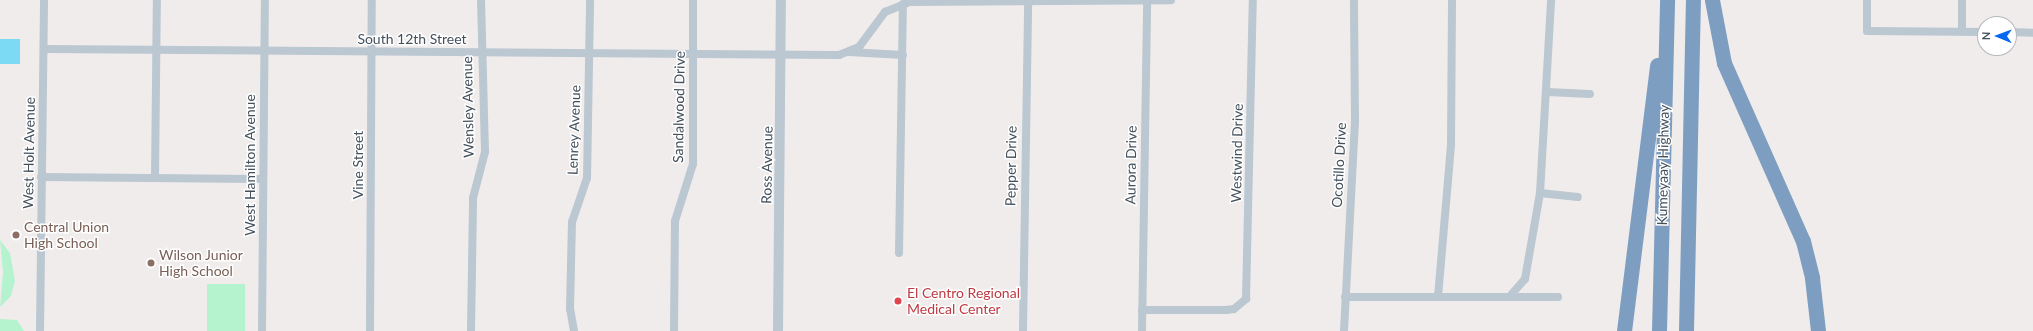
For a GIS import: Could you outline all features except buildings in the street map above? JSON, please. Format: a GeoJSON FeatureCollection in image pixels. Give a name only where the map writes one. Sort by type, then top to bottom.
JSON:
{"type":"FeatureCollection","features":[{"type":"Feature","properties":{"kind":"highway","name":"Kumeyaay Highway"},"geometry":{"type":"LineString","coordinates":[[1686,331],[1693,0]]}},
{"type":"Feature","properties":{"kind":"highway"},"geometry":{"type":"LineString","coordinates":[[1712,0],[1724,63],[1803,241],[1818,331]]}},
{"type":"Feature","properties":{"kind":"highway","name":"Kumeyaay Highway"},"geometry":{"type":"LineString","coordinates":[[1659,331],[1666,6]]}},
{"type":"Feature","properties":{"kind":"highway"},"geometry":{"type":"LineString","coordinates":[[1624,331],[1658,51],[1666,6]]}},
{"type":"Feature","properties":{"kind":"street","name":"West Holt Avenue"},"geometry":{"type":"LineString","coordinates":[[40,331],[44,0]]}},
{"type":"Feature","properties":{"kind":"street"},"geometry":{"type":"LineString","coordinates":[[155,178],[157,0]]}},
{"type":"Feature","properties":{"kind":"street","name":"West Hamilton Avenue"},"geometry":{"type":"LineString","coordinates":[[262,331],[265,0]]}},
{"type":"Feature","properties":{"kind":"street","name":"Vine Street"},"geometry":{"type":"LineString","coordinates":[[370,331],[372,0]]}},
{"type":"Feature","properties":{"kind":"street","name":"Wensley Avenue"},"geometry":{"type":"LineString","coordinates":[[471,331],[473,198],[485,152],[480,52],[481,0]]}},
{"type":"Feature","properties":{"kind":"street","name":"Lenrey Avenue"},"geometry":{"type":"LineString","coordinates":[[574,331],[570,309],[572,222],[587,178],[590,0]]}},
{"type":"Feature","properties":{"kind":"street","name":"Sandalwood Drive"},"geometry":{"type":"LineString","coordinates":[[674,331],[675,221],[693,164],[693,0]]}},
{"type":"Feature","properties":{"kind":"street","name":"Ross Avenue"},"geometry":{"type":"LineString","coordinates":[[778,331],[781,0]]}},
{"type":"Feature","properties":{"kind":"street"},"geometry":{"type":"LineString","coordinates":[[849,52],[859,47],[886,12],[903,4],[1171,0]]}},
{"type":"Feature","properties":{"kind":"street","name":"Westwind Drive"},"geometry":{"type":"LineString","coordinates":[[1142,310],[1226,310],[1242,305],[1248,290],[1253,0]]}},
{"type":"Feature","properties":{"kind":"street","name":"Ocotillo Drive"},"geometry":{"type":"LineString","coordinates":[[1344,331],[1355,121],[1354,0]]}},
{"type":"Feature","properties":{"kind":"street"},"geometry":{"type":"LineString","coordinates":[[1438,296],[1451,145],[1452,0]]}},
{"type":"Feature","properties":{"kind":"street"},"geometry":{"type":"LineString","coordinates":[[1511,295],[1525,279],[1540,193],[1547,92],[1551,0]]}},
{"type":"Feature","properties":{"kind":"street"},"geometry":{"type":"LineString","coordinates":[[1867,0],[1867,30],[1977,32]]}},
{"type":"Feature","properties":{"kind":"street"},"geometry":{"type":"LineString","coordinates":[[1962,0],[1962,31]]}},
{"type":"Feature","properties":{"kind":"street","name":"Pepper Drive"},"geometry":{"type":"LineString","coordinates":[[1023,331],[1028,1]]}},
{"type":"Feature","properties":{"kind":"street","name":"Aurora Drive"},"geometry":{"type":"LineString","coordinates":[[1142,331],[1147,1]]}},
{"type":"Feature","properties":{"kind":"street"},"geometry":{"type":"LineString","coordinates":[[899,253],[903,4]]}},
{"type":"Feature","properties":{"kind":"street"},"geometry":{"type":"LineString","coordinates":[[2017,32],[2033,33]]}},
{"type":"Feature","properties":{"kind":"street","name":"South 12th Street"},"geometry":{"type":"LineString","coordinates":[[44,49],[693,54],[849,52],[903,55]]}},
{"type":"Feature","properties":{"kind":"street"},"geometry":{"type":"LineString","coordinates":[[1547,92],[1590,94]]}},
{"type":"Feature","properties":{"kind":"street"},"geometry":{"type":"LineString","coordinates":[[41,177],[263,179]]}},
{"type":"Feature","properties":{"kind":"street"},"geometry":{"type":"LineString","coordinates":[[1540,193],[1578,197]]}},
{"type":"Feature","properties":{"kind":"street"},"geometry":{"type":"LineString","coordinates":[[1345,296],[1511,295],[1558,297]]}},
{"type":"Feature","properties":{"kind":"green space"},"geometry":{"type":"Polygon","coordinates":[[[0,240],[10,253],[15,281],[11,296],[0,307],[3,272],[0,240]]]}},
{"type":"Feature","properties":{"kind":"green space"},"geometry":{"type":"Polygon","coordinates":[[[207,284],[245,284],[245,331],[207,331],[207,284]]]}},
{"type":"Feature","properties":{"kind":"green space"},"geometry":{"type":"Polygon","coordinates":[[[0,319],[17,320],[24,331],[0,331],[0,319]]]}},
{"type":"Feature","properties":{"kind":"water"},"geometry":{"type":"Polygon","coordinates":[[[0,39],[20,39],[20,64],[0,64],[0,39]]]}},
{"type":"Feature","properties":{"kind":"place","name":"Central Union High School"},"geometry":{"type":"Point","coordinates":[16,235]}},
{"type":"Feature","properties":{"kind":"place","name":"Wilson Junior High School"},"geometry":{"type":"Point","coordinates":[151,263]}},
{"type":"Feature","properties":{"kind":"place","name":"El Centro Regional Medical Center"},"geometry":{"type":"Point","coordinates":[898,301]}}]}
